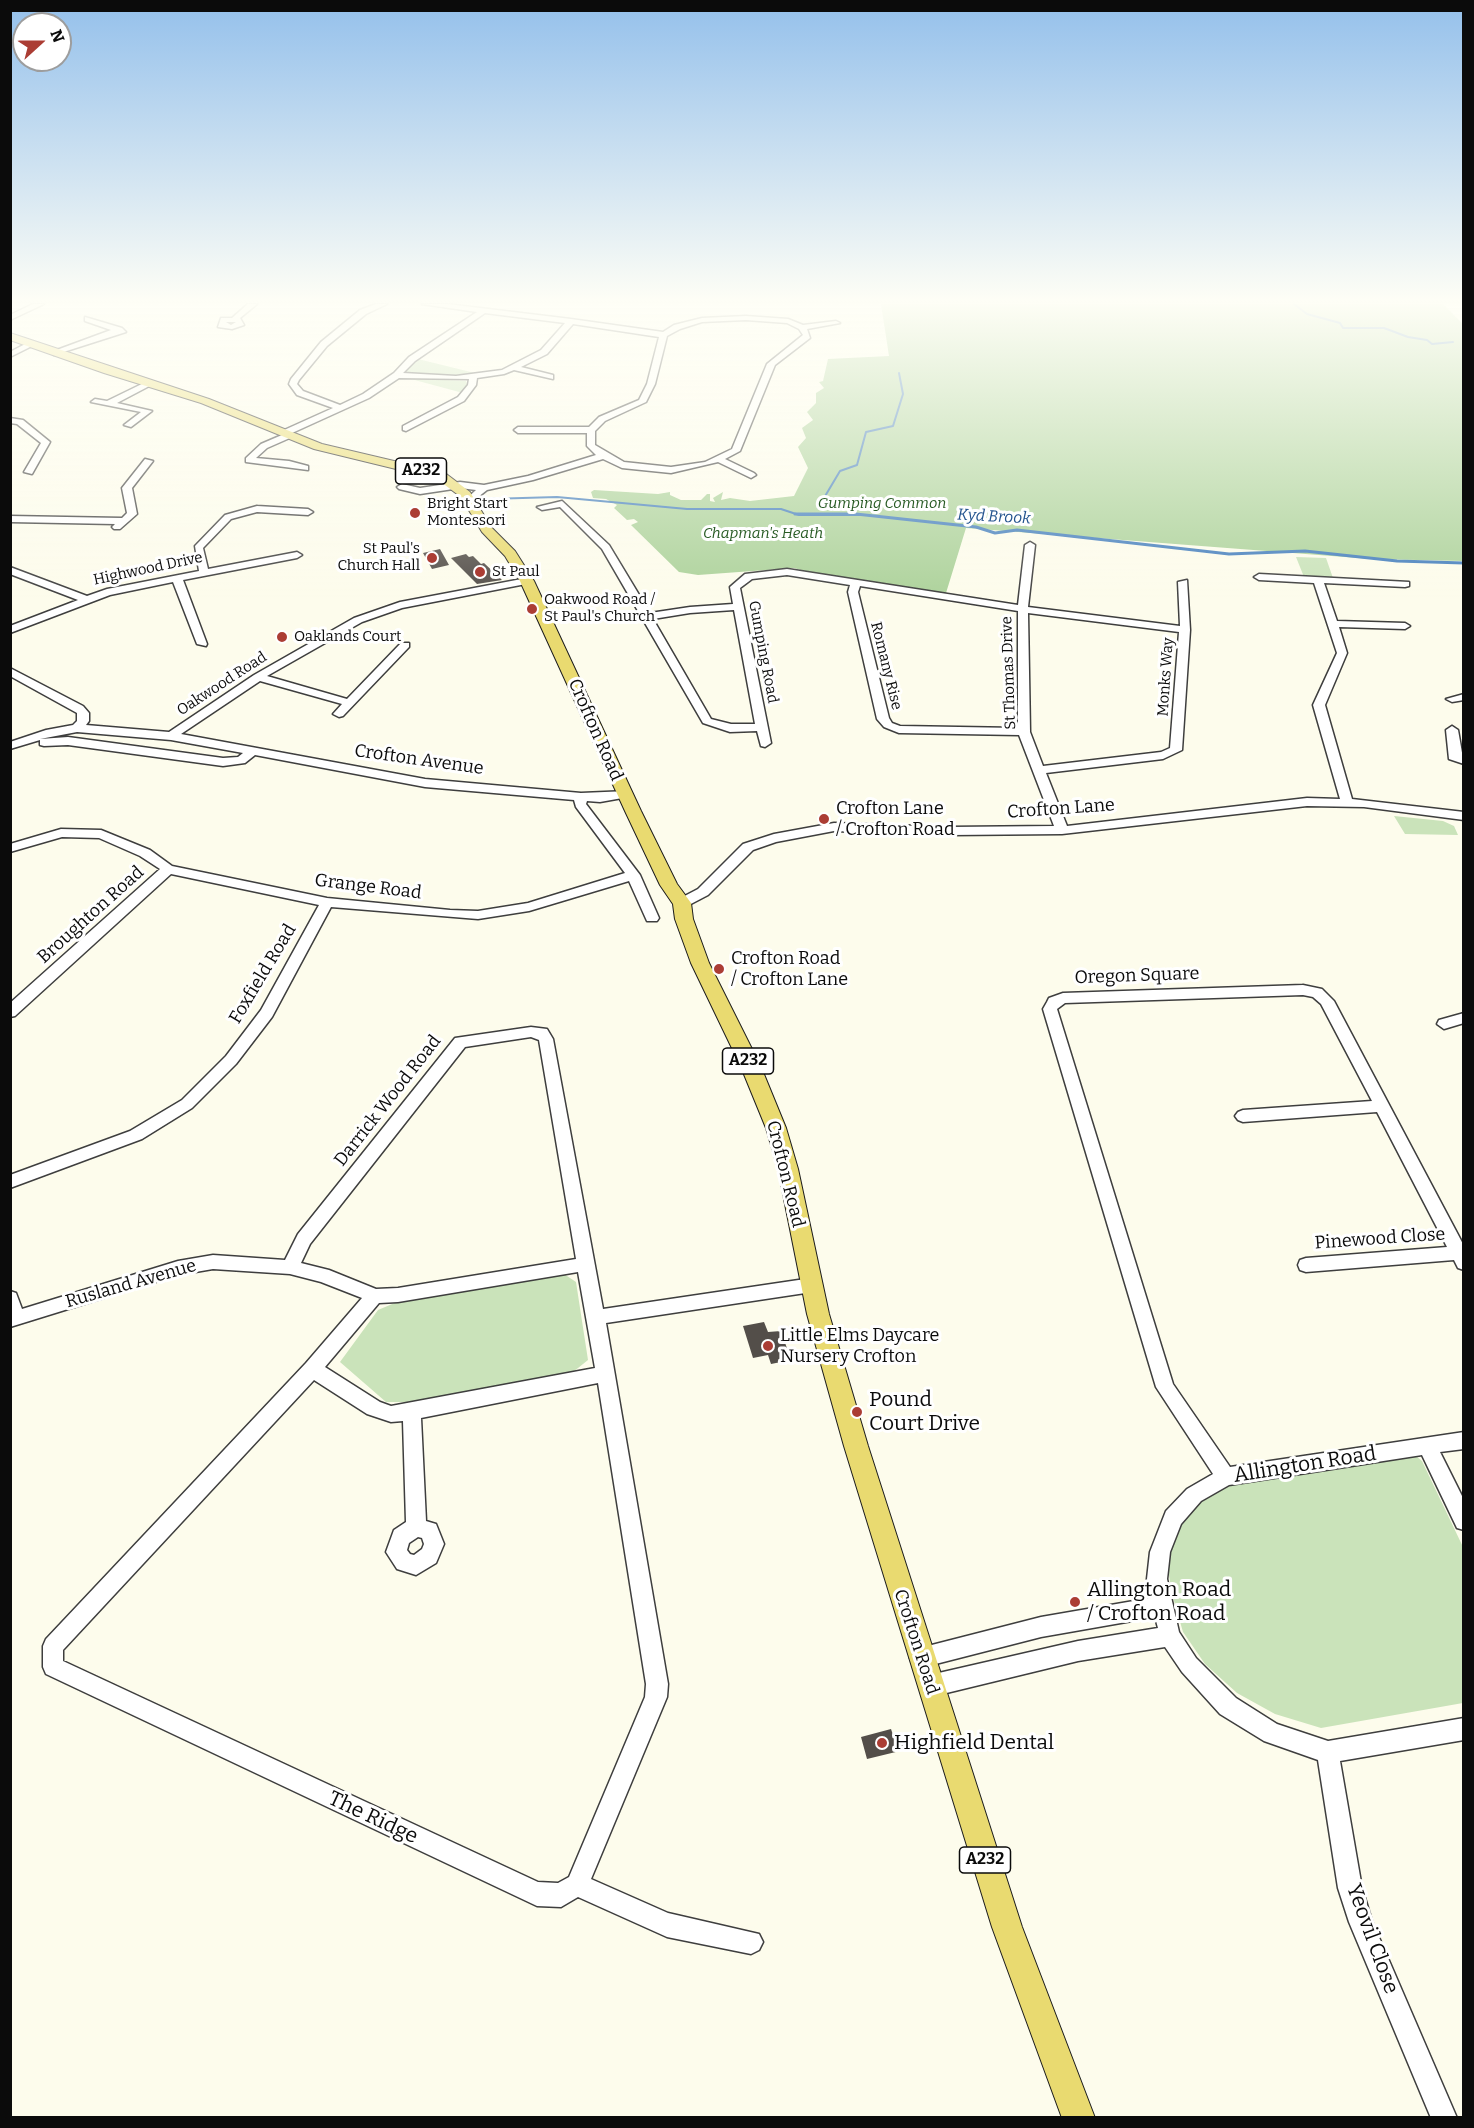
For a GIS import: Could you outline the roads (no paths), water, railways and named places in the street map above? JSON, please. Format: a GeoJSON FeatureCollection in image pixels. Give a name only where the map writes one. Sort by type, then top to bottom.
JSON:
{"type":"FeatureCollection","features":[{"type":"Feature","properties":{"kind":"main road","name":"Crofton Road"},"geometry":{"type":"LineString","coordinates":[[211,403],[318,447],[441,476],[456,486],[469,501],[486,529],[510,554],[527,581],[624,794],[669,885],[682,903],[684,919],[700,963],[751,1067],[776,1128],[831,1366],[1006,1927],[1079,2118]]}},
{"type":"Feature","properties":{"kind":"street"},"geometry":{"type":"LineString","coordinates":[[103,403],[148,411],[129,425]]}},
{"type":"Feature","properties":{"kind":"street"},"geometry":{"type":"LineString","coordinates":[[327,403],[340,408]]}},
{"type":"Feature","properties":{"kind":"street"},"geometry":{"type":"LineString","coordinates":[[305,468],[249,460],[264,446],[350,403]]}},
{"type":"Feature","properties":{"kind":"street"},"geometry":{"type":"LineString","coordinates":[[406,428],[453,403]]}},
{"type":"Feature","properties":{"kind":"street"},"geometry":{"type":"LineString","coordinates":[[518,430],[591,430],[602,419],[639,403]]}},
{"type":"Feature","properties":{"kind":"street"},"geometry":{"type":"LineString","coordinates":[[591,430],[591,446],[602,456],[622,465],[652,470],[692,468],[720,460],[736,451],[756,403]]}},
{"type":"Feature","properties":{"kind":"street"},"geometry":{"type":"LineString","coordinates":[[10,420],[20,422],[46,442],[29,472]]}},
{"type":"Feature","properties":{"kind":"street"},"geometry":{"type":"LineString","coordinates":[[402,487],[420,491],[456,486],[484,488],[537,477],[602,456]]}},
{"type":"Feature","properties":{"kind":"street"},"geometry":{"type":"LineString","coordinates":[[720,460],[751,475]]}},
{"type":"Feature","properties":{"kind":"street"},"geometry":{"type":"LineString","coordinates":[[115,529],[132,514],[127,488],[148,461]]}},
{"type":"Feature","properties":{"kind":"street"},"geometry":{"type":"LineString","coordinates":[[469,501],[484,488]]}},
{"type":"Feature","properties":{"kind":"street"},"geometry":{"type":"LineString","coordinates":[[542,507],[562,504],[606,547],[707,721],[730,728],[761,727]]}},
{"type":"Feature","properties":{"kind":"street"},"geometry":{"type":"LineString","coordinates":[[204,572],[198,548],[228,517],[257,508],[308,512]]}},
{"type":"Feature","properties":{"kind":"street"},"geometry":{"type":"LineString","coordinates":[[10,519],[125,521]]}},
{"type":"Feature","properties":{"kind":"street","name":"St Thomas Drive"},"geometry":{"type":"LineString","coordinates":[[1030,545],[1023,609],[1024,732],[1062,830]]}},
{"type":"Feature","properties":{"kind":"street","name":"Highwood Drive"},"geometry":{"type":"LineString","coordinates":[[10,630],[85,599],[204,572],[297,555]]}},
{"type":"Feature","properties":{"kind":"street"},"geometry":{"type":"LineString","coordinates":[[10,570],[85,599]]}},
{"type":"Feature","properties":{"kind":"street","name":"Gumping Road"},"geometry":{"type":"LineString","coordinates":[[765,743],[735,587],[742,579],[760,573],[787,572],[855,584]]}},
{"type":"Feature","properties":{"kind":"street"},"geometry":{"type":"LineString","coordinates":[[1259,577],[1405,584]]}},
{"type":"Feature","properties":{"kind":"street"},"geometry":{"type":"LineString","coordinates":[[177,579],[202,644]]}},
{"type":"Feature","properties":{"kind":"street"},"geometry":{"type":"LineString","coordinates":[[1318,580],[1342,653],[1319,705],[1347,802]]}},
{"type":"Feature","properties":{"kind":"street","name":"Oakwood Road"},"geometry":{"type":"LineString","coordinates":[[171,736],[258,677],[358,620],[400,605],[527,581]]}},
{"type":"Feature","properties":{"kind":"street"},"geometry":{"type":"LineString","coordinates":[[1183,582],[1185,630]]}},
{"type":"Feature","properties":{"kind":"street"},"geometry":{"type":"LineString","coordinates":[[855,584],[1023,609]]}},
{"type":"Feature","properties":{"kind":"street","name":"Romany Rise"},"geometry":{"type":"LineString","coordinates":[[855,584],[853,592],[858,615],[883,718],[888,725],[899,729],[1024,732]]}},
{"type":"Feature","properties":{"kind":"street"},"geometry":{"type":"LineString","coordinates":[[645,617],[690,610],[739,608]]}},
{"type":"Feature","properties":{"kind":"street","name":"Monks Way"},"geometry":{"type":"LineString","coordinates":[[1023,609],[1185,630],[1176,750],[1163,755],[1038,770]]}},
{"type":"Feature","properties":{"kind":"street"},"geometry":{"type":"LineString","coordinates":[[1334,624],[1405,627]]}},
{"type":"Feature","properties":{"kind":"street"},"geometry":{"type":"LineString","coordinates":[[339,714],[405,645]]}},
{"type":"Feature","properties":{"kind":"street"},"geometry":{"type":"LineString","coordinates":[[10,671],[79,708],[83,713],[83,721],[77,728]]}},
{"type":"Feature","properties":{"kind":"street"},"geometry":{"type":"LineString","coordinates":[[258,677],[350,703]]}},
{"type":"Feature","properties":{"kind":"street","name":"Crofton Avenue"},"geometry":{"type":"LineString","coordinates":[[10,746],[50,732],[77,728],[171,736],[425,783],[581,797],[600,798],[624,794]]}},
{"type":"Feature","properties":{"kind":"street"},"geometry":{"type":"LineString","coordinates":[[1452,730],[1455,759],[1464,761]]}},
{"type":"Feature","properties":{"kind":"street"},"geometry":{"type":"LineString","coordinates":[[10,755],[52,740],[223,762],[241,760],[254,750]]}},
{"type":"Feature","properties":{"kind":"street"},"geometry":{"type":"LineString","coordinates":[[581,797],[581,804],[633,875],[652,918]]}},
{"type":"Feature","properties":{"kind":"street","name":"Crofton Lane"},"geometry":{"type":"LineString","coordinates":[[682,903],[704,892],[748,847],[774,838],[843,827],[951,831],[1062,830],[1280,804],[1347,802],[1463,818]]}},
{"type":"Feature","properties":{"kind":"street","name":"Grange Road"},"geometry":{"type":"LineString","coordinates":[[10,848],[61,833],[101,834],[146,854],[168,868],[327,902],[478,915],[529,907],[633,875]]}},
{"type":"Feature","properties":{"kind":"street","name":"Broughton Road"},"geometry":{"type":"LineString","coordinates":[[10,1012],[168,868]]}},
{"type":"Feature","properties":{"kind":"street","name":"Foxfield Road"},"geometry":{"type":"LineString","coordinates":[[10,1182],[136,1135],[187,1104],[231,1060],[267,1012],[327,902]]}},
{"type":"Feature","properties":{"kind":"street","name":"Oregon Square"},"geometry":{"type":"LineString","coordinates":[[1226,1477],[1165,1387],[1050,1010],[1054,1002],[1063,998],[1303,990],[1317,993],[1327,1001],[1461,1258]]}},
{"type":"Feature","properties":{"kind":"street"},"geometry":{"type":"LineString","coordinates":[[1444,1024],[1464,1018]]}},
{"type":"Feature","properties":{"kind":"street","name":"Darrick Wood Road"},"geometry":{"type":"LineString","coordinates":[[290,1267],[304,1239],[460,1042],[531,1032],[542,1033],[546,1040],[585,1264]]}},
{"type":"Feature","properties":{"kind":"street"},"geometry":{"type":"LineString","coordinates":[[1243,1116],[1382,1106]]}},
{"type":"Feature","properties":{"kind":"street","name":"Pinewood Close"},"geometry":{"type":"LineString","coordinates":[[1306,1264],[1461,1258]]}},
{"type":"Feature","properties":{"kind":"street","name":"Rusland Avenue"},"geometry":{"type":"LineString","coordinates":[[13,1319],[178,1268],[213,1262],[290,1267],[323,1275],[375,1296]]}},
{"type":"Feature","properties":{"kind":"street"},"geometry":{"type":"LineString","coordinates":[[605,1374],[412,1412],[391,1414],[374,1408],[312,1370],[375,1296],[398,1295],[585,1264],[596,1317],[657,1684],[656,1698],[577,1885],[667,1925],[751,1942]]}},
{"type":"Feature","properties":{"kind":"street"},"geometry":{"type":"LineString","coordinates":[[596,1317],[812,1285]]}},
{"type":"Feature","properties":{"kind":"street"},"geometry":{"type":"LineString","coordinates":[[10,1298],[13,1319]]}},
{"type":"Feature","properties":{"kind":"street","name":"The Ridge"},"geometry":{"type":"LineString","coordinates":[[312,1370],[53,1646],[53,1667],[537,1894],[561,1895],[577,1885]]}},
{"type":"Feature","properties":{"kind":"street"},"geometry":{"type":"LineString","coordinates":[[412,1412],[416,1527]]}},
{"type":"Feature","properties":{"kind":"street","name":"Allington Road"},"geometry":{"type":"LineString","coordinates":[[1328,1752],[1272,1733],[1228,1706],[1189,1665],[1170,1636],[1161,1606],[1157,1579],[1160,1552],[1173,1518],[1194,1495],[1226,1477],[1464,1440]]}},
{"type":"Feature","properties":{"kind":"street"},"geometry":{"type":"LineString","coordinates":[[1427,1446],[1464,1521]]}},
{"type":"Feature","properties":{"kind":"street"},"geometry":{"type":"LineString","coordinates":[[921,1658],[1041,1627],[1161,1606]]}},
{"type":"Feature","properties":{"kind":"street"},"geometry":{"type":"LineString","coordinates":[[930,1686],[1078,1651],[1170,1636]]}},
{"type":"Feature","properties":{"kind":"street"},"geometry":{"type":"LineString","coordinates":[[1328,1752],[1464,1729]]}},
{"type":"Feature","properties":{"kind":"street","name":"Yeovil Close"},"geometry":{"type":"LineString","coordinates":[[1328,1752],[1350,1888],[1361,1922],[1444,2118]]}},
{"type":"Feature","properties":{"kind":"waterway"},"geometry":{"type":"LineString","coordinates":[[818,508],[840,471],[857,465],[866,432],[893,426],[900,403]]}},
{"type":"Feature","properties":{"kind":"waterway","name":"Kyd Brook"},"geometry":{"type":"LineString","coordinates":[[488,499],[557,497],[687,509],[781,509],[796,514]]}},
{"type":"Feature","properties":{"kind":"waterway","name":"Kyd Brook"},"geometry":{"type":"LineString","coordinates":[[796,514],[865,515]]}},
{"type":"Feature","properties":{"kind":"waterway","name":"Kyd Brook"},"geometry":{"type":"LineString","coordinates":[[796,514],[865,515]]}},
{"type":"Feature","properties":{"kind":"waterway","name":"Kyd Brook"},"geometry":{"type":"LineString","coordinates":[[865,515],[976,527],[995,533],[1017,530],[1229,554],[1305,551],[1397,561],[1464,563]]}},
{"type":"Feature","properties":{"kind":"place","name":"Bright Start Montessori"},"geometry":{"type":"Point","coordinates":[415,513]}},
{"type":"Feature","properties":{"kind":"place","name":"St Paul's Church Hall"},"geometry":{"type":"Point","coordinates":[432,558]}},
{"type":"Feature","properties":{"kind":"place","name":"St Paul"},"geometry":{"type":"Point","coordinates":[480,572]}},
{"type":"Feature","properties":{"kind":"place","name":"Oakwood Road / St Paul's Church"},"geometry":{"type":"Point","coordinates":[532,609]}},
{"type":"Feature","properties":{"kind":"place","name":"Oaklands Court"},"geometry":{"type":"Point","coordinates":[282,637]}},
{"type":"Feature","properties":{"kind":"place","name":"Crofton Lane / Crofton Road"},"geometry":{"type":"Point","coordinates":[824,819]}},
{"type":"Feature","properties":{"kind":"place","name":"Crofton Road / Crofton Lane"},"geometry":{"type":"Point","coordinates":[719,969]}},
{"type":"Feature","properties":{"kind":"place","name":"Little Elms Daycare Nursery Crofton"},"geometry":{"type":"Point","coordinates":[768,1346]}},
{"type":"Feature","properties":{"kind":"place","name":"Pound Court Drive"},"geometry":{"type":"Point","coordinates":[857,1412]}},
{"type":"Feature","properties":{"kind":"place","name":"Allington Road / Crofton Road"},"geometry":{"type":"Point","coordinates":[1075,1602]}},
{"type":"Feature","properties":{"kind":"place","name":"Highfield Dental"},"geometry":{"type":"Point","coordinates":[882,1743]}},
{"type":"Feature","properties":{"kind":"park label","name":"Gumping Common"},"geometry":{"type":"Point","coordinates":[882,504]}},
{"type":"Feature","properties":{"kind":"park label","name":"Chapman's Heath"},"geometry":{"type":"Point","coordinates":[763,534]}}]}
